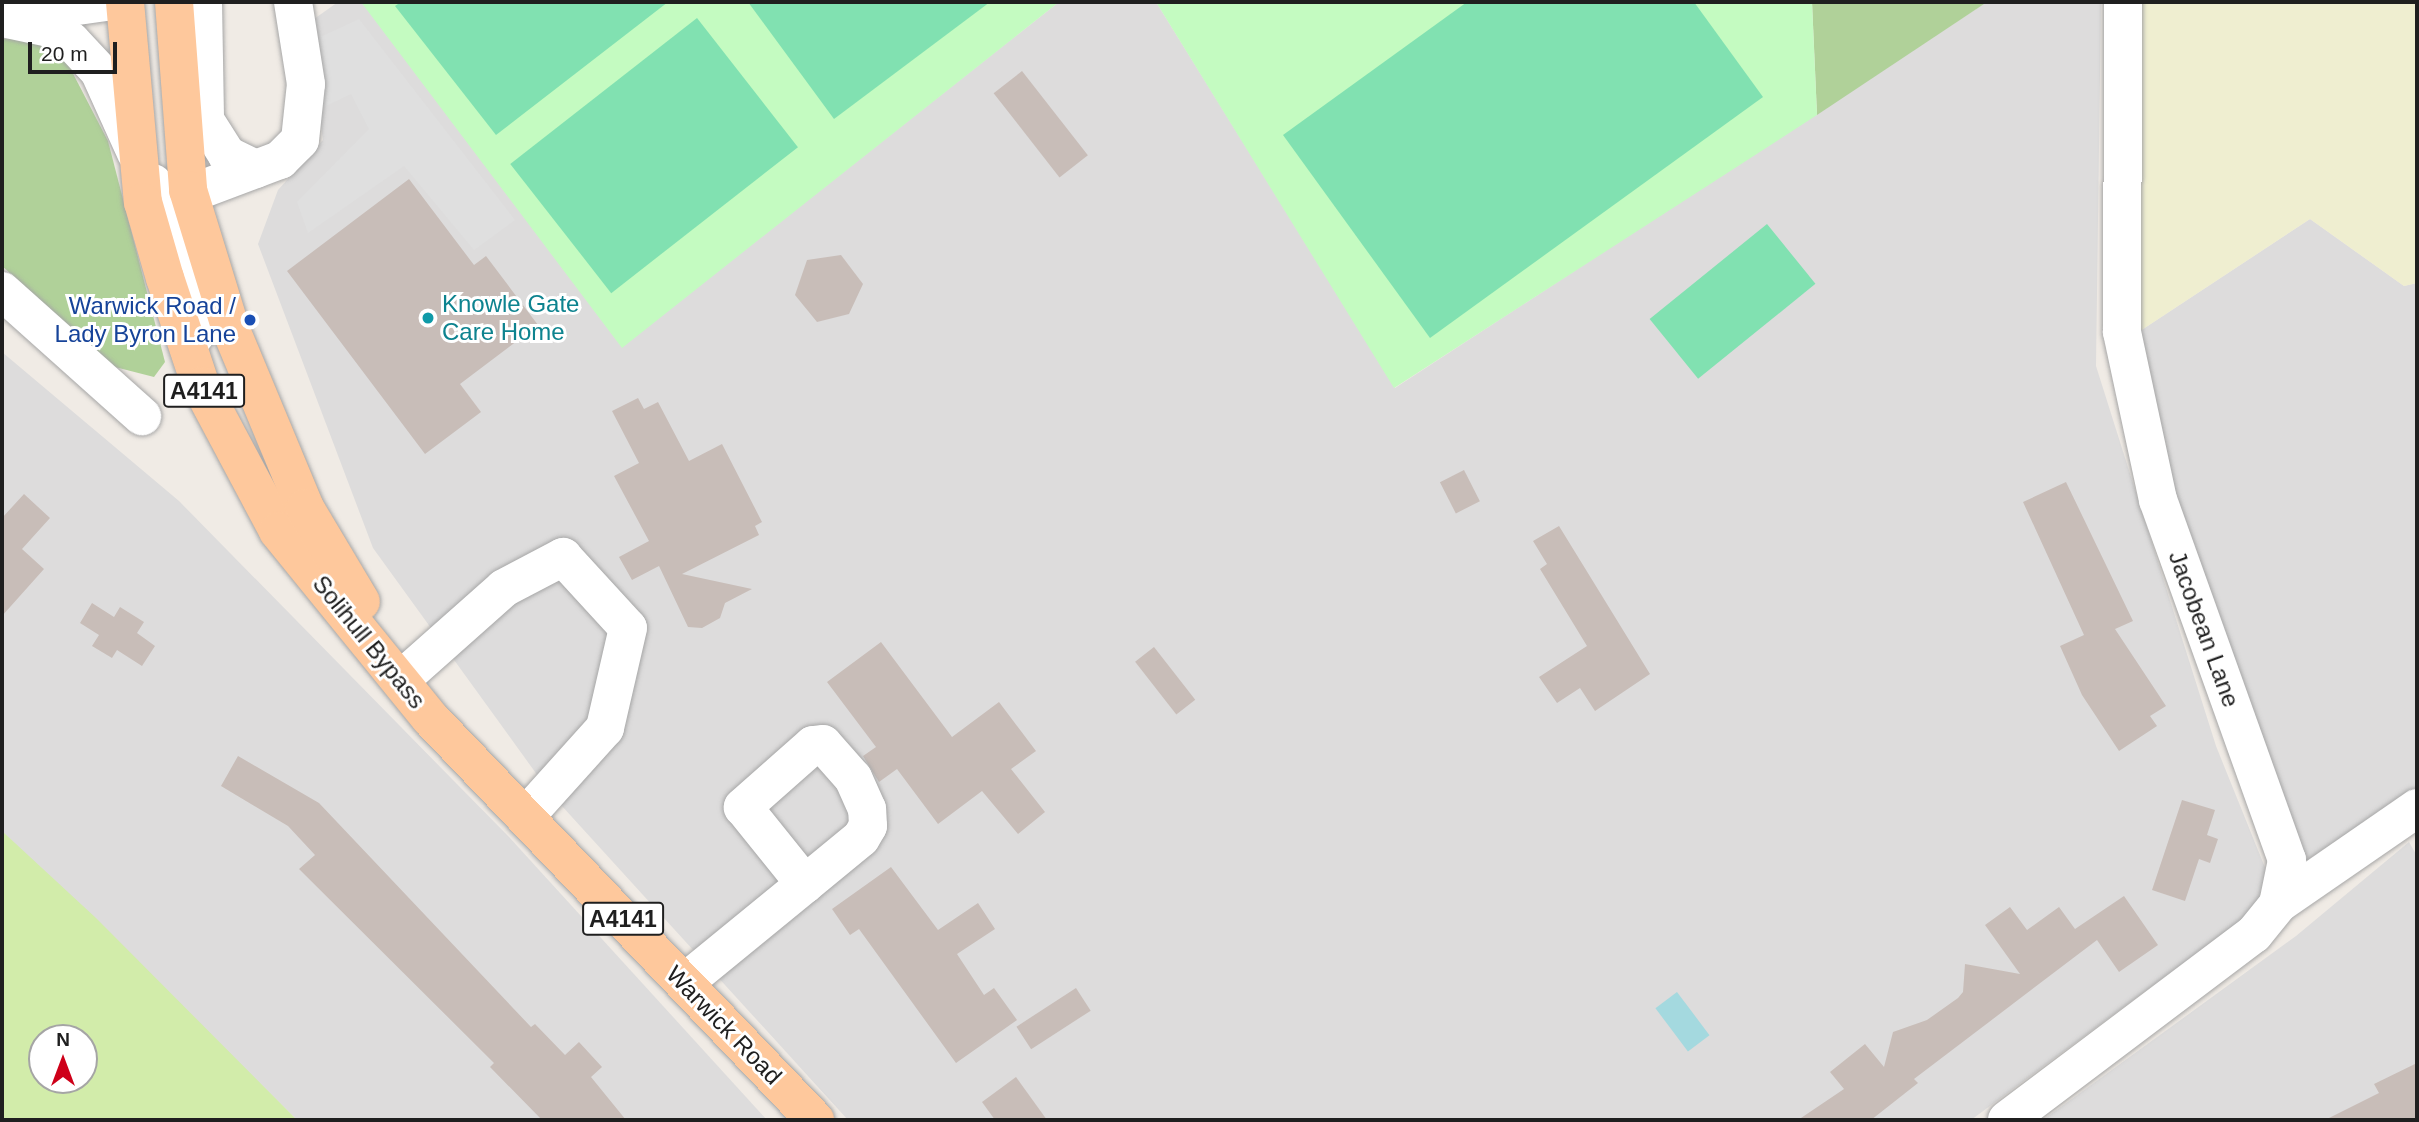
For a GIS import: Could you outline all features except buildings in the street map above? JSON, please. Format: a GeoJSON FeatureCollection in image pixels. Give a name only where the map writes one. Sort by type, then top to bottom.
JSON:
{"type":"FeatureCollection","features":[{"type":"Feature","properties":{"kind":"main road","name":"Solihull Bypass"},"geometry":{"type":"LineString","coordinates":[[125,2],[143,202],[201,386],[278,531],[430,718]]}},
{"type":"Feature","properties":{"kind":"main road","name":"Solihull Bypass"},"geometry":{"type":"LineString","coordinates":[[174,2],[178,196],[305,509],[430,718]]}},
{"type":"Feature","properties":{"kind":"main road","name":"Warwick Road"},"geometry":{"type":"LineString","coordinates":[[430,718],[815,1120]]}},
{"type":"Feature","properties":{"kind":"street"},"geometry":{"type":"LineString","coordinates":[[2,17],[36,2]]}},
{"type":"Feature","properties":{"kind":"street"},"geometry":{"type":"LineString","coordinates":[[2,17],[106,2]]}},
{"type":"Feature","properties":{"kind":"street"},"geometry":{"type":"LineString","coordinates":[[203,2],[205,120],[227,155],[256,169]]}},
{"type":"Feature","properties":{"kind":"street"},"geometry":{"type":"LineString","coordinates":[[178,196],[280,160],[300,140],[306,85],[293,2]]}},
{"type":"Feature","properties":{"kind":"street","name":"Jacobean Lane"},"geometry":{"type":"LineString","coordinates":[[2007,1120],[2254,934],[2278,904],[2287,860],[2158,500],[2122,332],[2123,2]]}},
{"type":"Feature","properties":{"kind":"street"},"geometry":{"type":"LineString","coordinates":[[2,17],[49,28],[71,41],[99,71],[138,160],[178,196],[201,386]]}},
{"type":"Feature","properties":{"kind":"street"},"geometry":{"type":"LineString","coordinates":[[2,291],[142,416]]}},
{"type":"Feature","properties":{"kind":"street"},"geometry":{"type":"LineString","coordinates":[[405,676],[504,588],[563,557],[628,628],[605,728],[525,817]]}},
{"type":"Feature","properties":{"kind":"street"},"geometry":{"type":"LineString","coordinates":[[2278,904],[2417,808]]}},
{"type":"Feature","properties":{"kind":"street"},"geometry":{"type":"LineString","coordinates":[[684,983],[805,884]]}},
{"type":"Feature","properties":{"kind":"shaded area"},"geometry":{"type":"Polygon","coordinates":[[[338,2],[363,2],[622,347],[1059,2],[1156,2],[1395,388],[1987,2],[2101,2],[2096,366],[2216,746],[2266,870],[2256,909],[1971,1120],[848,1120],[551,794],[373,548],[258,244],[278,190],[323,140],[307,24],[338,2]]]}},
{"type":"Feature","properties":{"kind":"shaded area"},"geometry":{"type":"Polygon","coordinates":[[[359,19],[515,220],[474,250],[404,166],[308,233],[297,202],[369,129],[351,94],[324,107],[312,41],[359,19]]]}},
{"type":"Feature","properties":{"kind":"shaded area"},"geometry":{"type":"Polygon","coordinates":[[[2310,219],[2404,286],[2417,283],[2417,787],[2303,863],[2173,499],[2134,335],[2310,219]]]}},
{"type":"Feature","properties":{"kind":"shaded area"},"geometry":{"type":"Polygon","coordinates":[[[2,352],[179,501],[509,837],[767,1120],[297,1120],[2,831],[2,352]]]}},
{"type":"Feature","properties":{"kind":"shaded area"},"geometry":{"type":"Polygon","coordinates":[[[2409,842],[2417,856],[2417,1120],[2043,1120],[2296,936],[2409,842]]]}},
{"type":"Feature","properties":{"kind":"green space"},"geometry":{"type":"Polygon","coordinates":[[[361,2],[1059,2],[622,348],[361,2]]]}},
{"type":"Feature","properties":{"kind":"green space"},"geometry":{"type":"Polygon","coordinates":[[[401,2],[668,2],[496,135],[395,6],[401,2]]]}},
{"type":"Feature","properties":{"kind":"green space"},"geometry":{"type":"Polygon","coordinates":[[[748,2],[990,2],[834,119],[748,2]]]}},
{"type":"Feature","properties":{"kind":"green space"},"geometry":{"type":"Polygon","coordinates":[[[1156,2],[1812,2],[1817,115],[1394,388],[1156,2]]]}},
{"type":"Feature","properties":{"kind":"green space"},"geometry":{"type":"Polygon","coordinates":[[[1467,2],[1694,2],[1763,97],[1430,338],[1283,135],[1467,2]]]}},
{"type":"Feature","properties":{"kind":"green space"},"geometry":{"type":"Polygon","coordinates":[[[1812,2],[1987,2],[1817,115],[1812,2]]]}},
{"type":"Feature","properties":{"kind":"green space"},"geometry":{"type":"Polygon","coordinates":[[[2139,2],[2417,2],[2417,283],[2404,286],[2310,219],[2134,335],[2139,2]]]}},
{"type":"Feature","properties":{"kind":"green space"},"geometry":{"type":"Polygon","coordinates":[[[697,18],[798,147],[611,293],[510,164],[697,18]]]}},
{"type":"Feature","properties":{"kind":"green space"},"geometry":{"type":"Polygon","coordinates":[[[28,38],[67,62],[108,141],[165,362],[154,377],[115,367],[2,266],[2,39],[28,38]]]}},
{"type":"Feature","properties":{"kind":"green space"},"geometry":{"type":"Polygon","coordinates":[[[1767,224],[1815,284],[1698,379],[1650,319],[1767,224]]]}},
{"type":"Feature","properties":{"kind":"green space"},"geometry":{"type":"Polygon","coordinates":[[[2,831],[96,918],[297,1120],[2,1120],[2,831]]]}},
{"type":"Feature","properties":{"kind":"water"},"geometry":{"type":"Polygon","coordinates":[[[1677,992],[1709,1035],[1688,1051],[1655,1008],[1677,992]]]}},
{"type":"Feature","properties":{"kind":"place","name":"Knowle Gate Care Home"},"geometry":{"type":"Point","coordinates":[428,318]}},
{"type":"Feature","properties":{"kind":"place","name":"Warwick Road / Lady Byron Lane"},"geometry":{"type":"Point","coordinates":[250,320]}}]}
